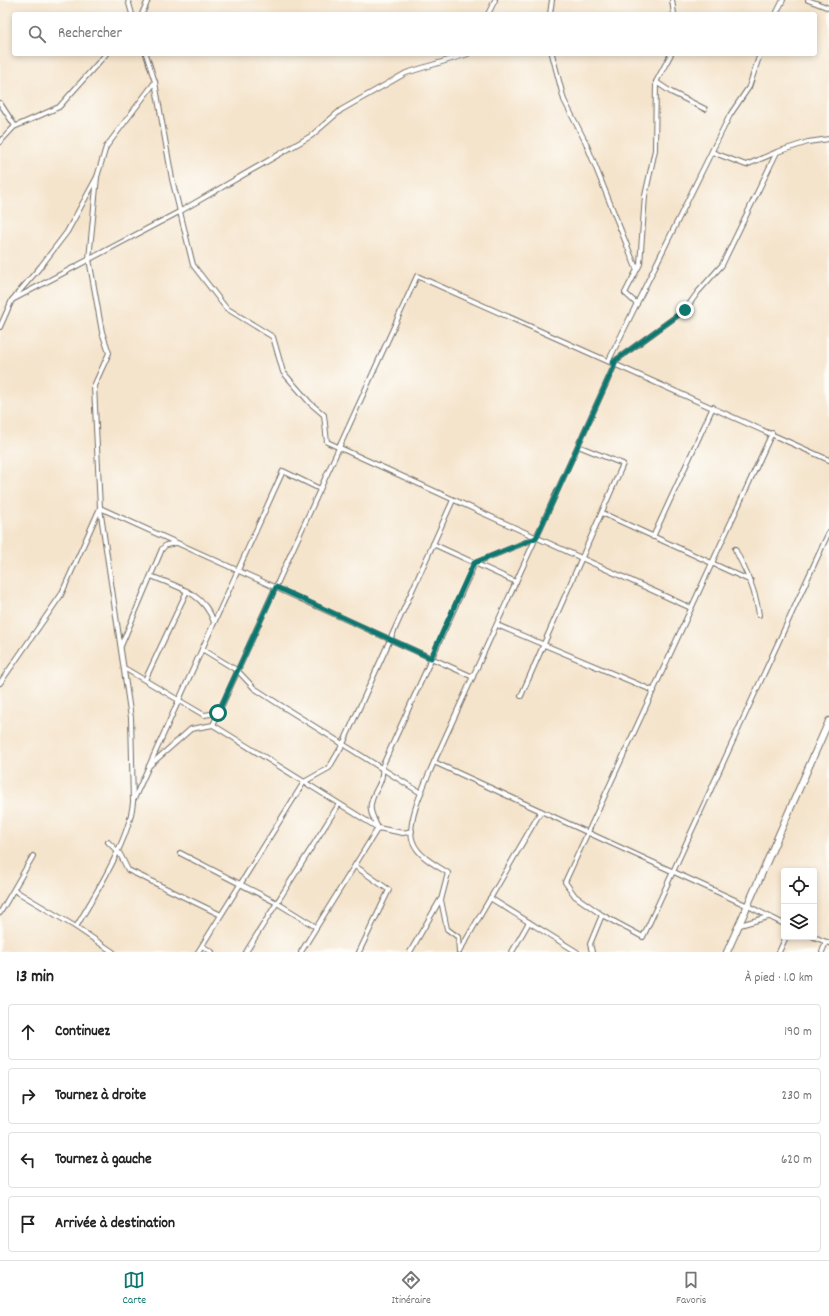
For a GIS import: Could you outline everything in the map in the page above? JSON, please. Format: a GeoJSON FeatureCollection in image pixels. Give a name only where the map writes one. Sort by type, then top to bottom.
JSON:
{"type":"FeatureCollection","features":[{"type":"Feature","properties":{"kind":"main road"},"geometry":{"type":"LineString","coordinates":[[727,952],[829,721]]}},
{"type":"Feature","properties":{"kind":"street"},"geometry":{"type":"LineString","coordinates":[[128,0],[131,12]]}},
{"type":"Feature","properties":{"kind":"street"},"geometry":{"type":"LineString","coordinates":[[143,12],[148,0]]}},
{"type":"Feature","properties":{"kind":"street"},"geometry":{"type":"LineString","coordinates":[[489,12],[495,0]]}},
{"type":"Feature","properties":{"kind":"street"},"geometry":{"type":"LineString","coordinates":[[550,12],[552,0]]}},
{"type":"Feature","properties":{"kind":"street"},"geometry":{"type":"LineString","coordinates":[[672,0],[674,12]]}},
{"type":"Feature","properties":{"kind":"street"},"geometry":{"type":"LineString","coordinates":[[777,12],[783,0]]}},
{"type":"Feature","properties":{"kind":"street"},"geometry":{"type":"LineString","coordinates":[[808,0],[829,8]]}},
{"type":"Feature","properties":{"kind":"street"},"geometry":{"type":"LineString","coordinates":[[0,142],[16,126],[59,107],[104,56]]}},
{"type":"Feature","properties":{"kind":"street"},"geometry":{"type":"LineString","coordinates":[[147,56],[155,82],[179,212],[193,265],[226,308],[273,338],[283,372],[310,403],[324,415],[327,442],[692,608]]}},
{"type":"Feature","properties":{"kind":"street"},"geometry":{"type":"LineString","coordinates":[[12,300],[179,212],[311,136],[341,110],[406,73],[461,56]]}},
{"type":"Feature","properties":{"kind":"street"},"geometry":{"type":"LineString","coordinates":[[553,56],[564,100],[586,143],[636,268]]}},
{"type":"Feature","properties":{"kind":"street"},"geometry":{"type":"LineString","coordinates":[[637,304],[625,293],[636,268],[640,264],[645,196],[655,150],[656,82],[670,56]]}},
{"type":"Feature","properties":{"kind":"street"},"geometry":{"type":"LineString","coordinates":[[410,952],[440,900],[448,873],[422,856],[413,842],[412,831],[421,793],[578,446],[637,304],[730,115],[749,87],[759,56]]}},
{"type":"Feature","properties":{"kind":"street"},"geometry":{"type":"LineString","coordinates":[[0,327],[12,300],[67,232],[96,177],[106,147],[121,125],[155,82]]}},
{"type":"Feature","properties":{"kind":"street"},"geometry":{"type":"LineString","coordinates":[[656,82],[671,92],[705,109]]}},
{"type":"Feature","properties":{"kind":"street"},"geometry":{"type":"LineString","coordinates":[[0,103],[16,126]]}},
{"type":"Feature","properties":{"kind":"street"},"geometry":{"type":"LineString","coordinates":[[712,152],[746,165],[777,152],[808,142],[829,139]]}},
{"type":"Feature","properties":{"kind":"street"},"geometry":{"type":"LineString","coordinates":[[612,362],[685,310],[698,292],[722,265],[777,152]]}},
{"type":"Feature","properties":{"kind":"street"},"geometry":{"type":"LineString","coordinates":[[76,927],[105,877],[132,814],[133,802],[131,718],[100,508],[94,386],[109,352],[102,332],[89,259],[96,177]]}},
{"type":"Feature","properties":{"kind":"street"},"geometry":{"type":"LineString","coordinates":[[213,725],[417,276],[772,433],[829,460]]}},
{"type":"Feature","properties":{"kind":"street"},"geometry":{"type":"LineString","coordinates":[[654,536],[713,407]]}},
{"type":"Feature","properties":{"kind":"street"},"geometry":{"type":"LineString","coordinates":[[772,433],[589,833],[565,882],[575,896],[602,915],[643,937],[829,532]]}},
{"type":"Feature","properties":{"kind":"street"},"geometry":{"type":"LineString","coordinates":[[521,696],[623,464],[578,446]]}},
{"type":"Feature","properties":{"kind":"street"},"geometry":{"type":"LineString","coordinates":[[133,802],[283,471],[320,488]]}},
{"type":"Feature","properties":{"kind":"street"},"geometry":{"type":"LineString","coordinates":[[198,952],[304,782],[329,768],[342,744],[453,500]]}},
{"type":"Feature","properties":{"kind":"street"},"geometry":{"type":"LineString","coordinates":[[100,508],[473,677]]}},
{"type":"Feature","properties":{"kind":"street"},"geometry":{"type":"LineString","coordinates":[[0,683],[61,595],[100,508]]}},
{"type":"Feature","properties":{"kind":"street"},"geometry":{"type":"LineString","coordinates":[[602,513],[751,581]]}},
{"type":"Feature","properties":{"kind":"street"},"geometry":{"type":"LineString","coordinates":[[378,828],[372,814],[371,804],[383,778],[382,767],[474,563],[536,538]]}},
{"type":"Feature","properties":{"kind":"street"},"geometry":{"type":"LineString","coordinates":[[121,646],[162,548],[166,545],[177,542]]}},
{"type":"Feature","properties":{"kind":"street"},"geometry":{"type":"LineString","coordinates":[[433,544],[516,582]]}},
{"type":"Feature","properties":{"kind":"street"},"geometry":{"type":"LineString","coordinates":[[735,549],[751,581],[757,600],[759,615]]}},
{"type":"Feature","properties":{"kind":"street"},"geometry":{"type":"LineString","coordinates":[[151,576],[187,591],[204,602],[214,622]]}},
{"type":"Feature","properties":{"kind":"street"},"geometry":{"type":"LineString","coordinates":[[144,680],[187,591]]}},
{"type":"Feature","properties":{"kind":"street"},"geometry":{"type":"LineString","coordinates":[[496,625],[654,691]]}},
{"type":"Feature","properties":{"kind":"street"},"geometry":{"type":"LineString","coordinates":[[202,649],[238,671],[254,688],[342,744],[382,767],[421,793]]}},
{"type":"Feature","properties":{"kind":"street"},"geometry":{"type":"LineString","coordinates":[[124,668],[204,716],[218,713]]}},
{"type":"Feature","properties":{"kind":"street"},"geometry":{"type":"LineString","coordinates":[[148,767],[190,729],[213,725],[378,828],[403,833],[412,831]]}},
{"type":"Feature","properties":{"kind":"street"},"geometry":{"type":"LineString","coordinates":[[434,762],[673,871],[781,923]]}},
{"type":"Feature","properties":{"kind":"street"},"geometry":{"type":"LineString","coordinates":[[246,952],[339,804]]}},
{"type":"Feature","properties":{"kind":"street"},"geometry":{"type":"LineString","coordinates":[[440,900],[447,928],[458,937],[459,952],[541,811]]}},
{"type":"Feature","properties":{"kind":"street"},"geometry":{"type":"LineString","coordinates":[[301,952],[378,828]]}},
{"type":"Feature","properties":{"kind":"street"},"geometry":{"type":"LineString","coordinates":[[108,842],[116,851],[128,870],[221,914]]}},
{"type":"Feature","properties":{"kind":"street"},"geometry":{"type":"LineString","coordinates":[[180,853],[277,903],[316,928]]}},
{"type":"Feature","properties":{"kind":"street"},"geometry":{"type":"LineString","coordinates":[[0,913],[33,856]]}},
{"type":"Feature","properties":{"kind":"street"},"geometry":{"type":"LineString","coordinates":[[355,866],[389,890],[359,952]]}},
{"type":"Feature","properties":{"kind":"street"},"geometry":{"type":"LineString","coordinates":[[14,890],[76,927],[113,952]]}},
{"type":"Feature","properties":{"kind":"street"},"geometry":{"type":"LineString","coordinates":[[490,898],[577,952]]}},
{"type":"Feature","properties":{"kind":"street"},"geometry":{"type":"LineString","coordinates":[[592,952],[590,944],[602,915]]}},
{"type":"Feature","properties":{"kind":"street"},"geometry":{"type":"LineString","coordinates":[[740,925],[769,917]]}},
{"type":"Feature","properties":{"kind":"street"},"geometry":{"type":"LineString","coordinates":[[512,952],[529,922]]}},
{"type":"Feature","properties":{"kind":"street"},"geometry":{"type":"LineString","coordinates":[[817,938],[828,943],[822,952]]}},
{"type":"Feature","properties":{"kind":"street"},"geometry":{"type":"LineString","coordinates":[[779,952],[785,940]]}},
{"type":"Feature","properties":{"kind":"street"},"geometry":{"type":"LineString","coordinates":[[202,946],[212,952]]}},
{"type":"Feature","properties":{"kind":"route"},"geometry":{"type":"LineString","coordinates":[[218,713],[276,587],[431,658],[474,563],[536,538],[615,364],[612,363],[685,310]]}}]}
